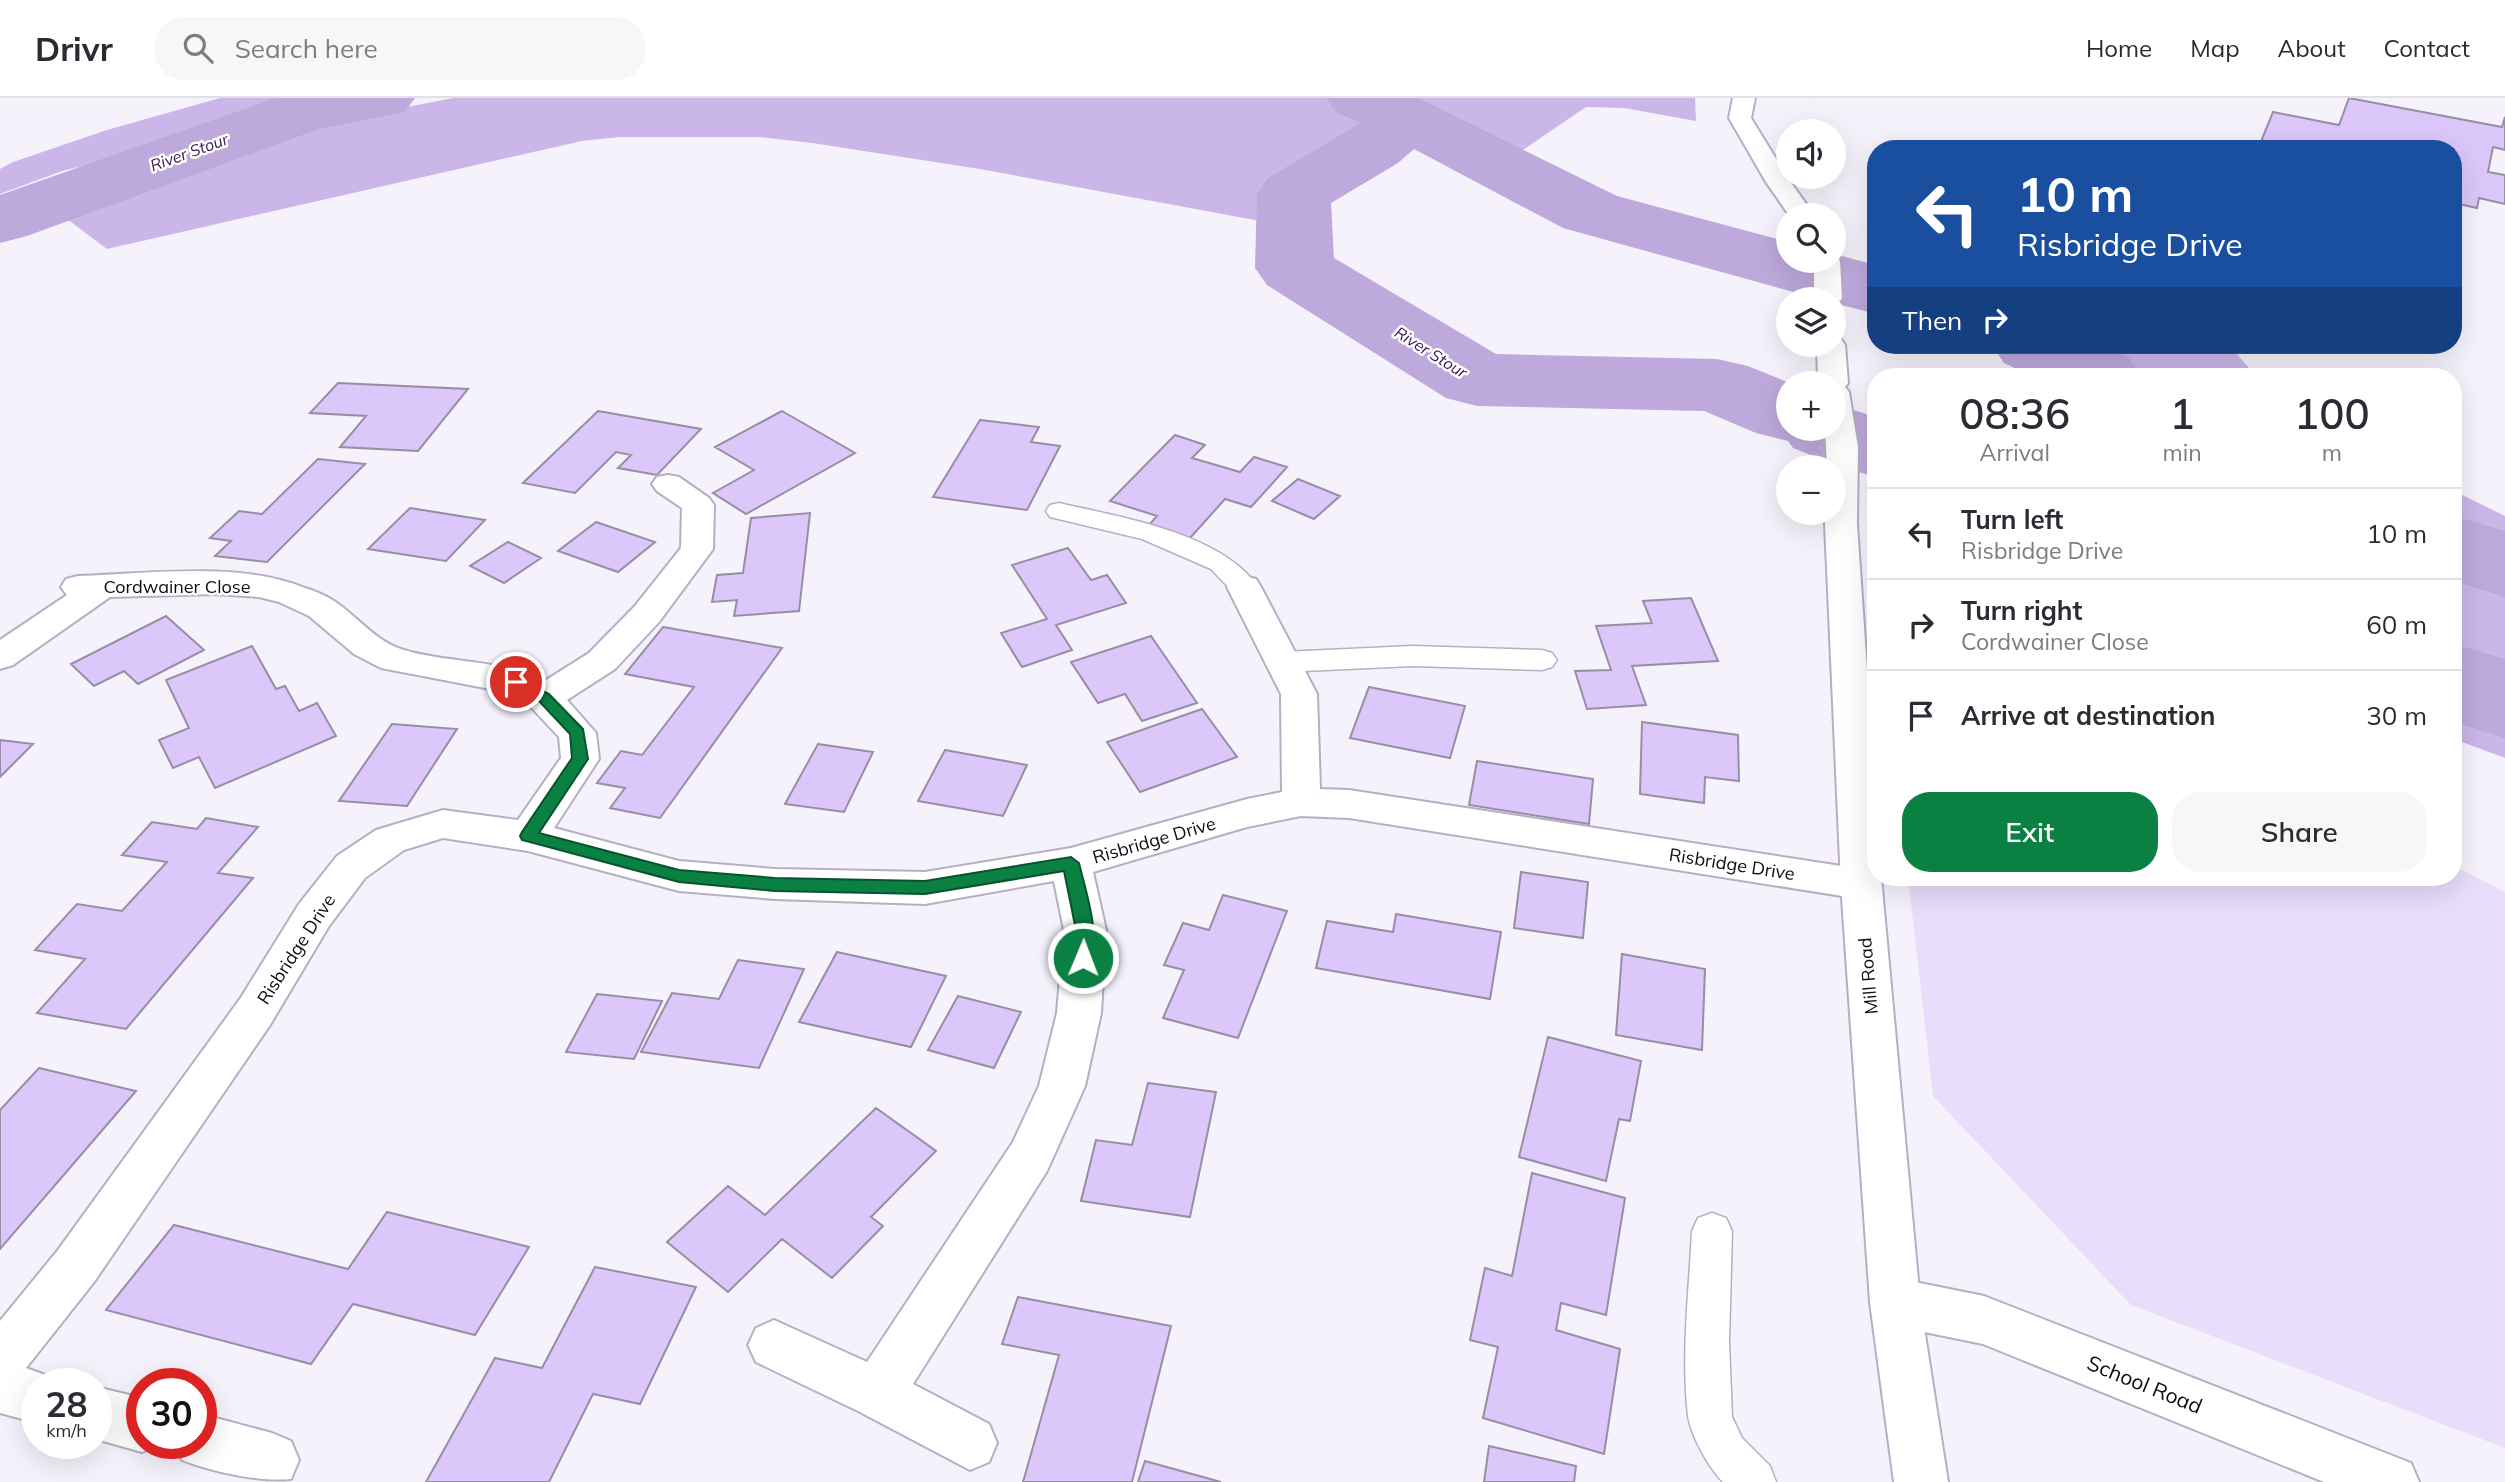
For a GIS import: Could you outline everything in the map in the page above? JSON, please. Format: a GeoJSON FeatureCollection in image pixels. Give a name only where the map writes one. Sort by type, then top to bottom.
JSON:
{"type":"FeatureCollection","features":[{"type":"Feature","properties":{"kind":"street"},"geometry":{"type":"LineString","coordinates":[[1744,98],[1740,118],[1778,183],[1793,203]]}},
{"type":"Feature","properties":{"kind":"street","name":"Mill Road"},"geometry":{"type":"LineString","coordinates":[[1842,441],[1841,509],[1861,884],[1895,1302],[1921,1482]]}},
{"type":"Feature","properties":{"kind":"street"},"geometry":{"type":"LineString","coordinates":[[544,698],[602,661],[647,614],[697,549],[698,505],[668,484]]}},
{"type":"Feature","properties":{"kind":"street","name":"Cordwainer Close"},"geometry":{"type":"LineString","coordinates":[[0,657],[90,586],[215,583],[259,586],[281,592],[321,608],[366,646],[394,660],[516,682],[544,698],[577,733],[580,759],[528,836]]}},
{"type":"Feature","properties":{"kind":"street"},"geometry":{"type":"LineString","coordinates":[[1244,587],[1299,694],[1301,802]]}},
{"type":"Feature","properties":{"kind":"street","name":"Risbridge Drive"},"geometry":{"type":"LineString","coordinates":[[0,1361],[92,1244],[255,1012],[314,915],[351,867],[390,840],[443,824],[528,836],[679,876],[775,884],[925,888],[1071,863],[1247,813],[1301,802],[1349,804],[1861,884]]}},
{"type":"Feature","properties":{"kind":"street"},"geometry":{"type":"LineString","coordinates":[[877,1393],[1030,1156],[1062,1086],[1079,1013],[1085,930],[1071,863]]}},
{"type":"Feature","properties":{"kind":"street","name":"School Road"},"geometry":{"type":"LineString","coordinates":[[1895,1302],[1984,1320],[2392,1482]]}},
{"type":"Feature","properties":{"kind":"street"},"geometry":{"type":"LineString","coordinates":[[774,1345],[877,1393],[970,1443]]}},
{"type":"Feature","properties":{"kind":"street"},"geometry":{"type":"LineString","coordinates":[[0,1387],[21,1393]]}},
{"type":"Feature","properties":{"kind":"street"},"geometry":{"type":"LineString","coordinates":[[217,1445],[272,1460]]}},
{"type":"Feature","properties":{"kind":"lane"},"geometry":{"type":"LineString","coordinates":[[1059,511],[1151,533],[1222,562],[1244,587]]}},
{"type":"Feature","properties":{"kind":"lane"},"geometry":{"type":"LineString","coordinates":[[1283,662],[1413,656],[1542,660]]}},
{"type":"Feature","properties":{"kind":"lane"},"geometry":{"type":"LineString","coordinates":[[1713,1231],[1709,1342],[1710,1418],[1726,1454],[1754,1482]]}},
{"type":"Feature","properties":{"kind":"shaded area"},"geometry":{"type":"Polygon","coordinates":[[[220,98],[362,98],[62,171],[0,194],[0,169],[13,162],[107,130],[220,98]]]}},
{"type":"Feature","properties":{"kind":"shaded area"},"geometry":{"type":"Polygon","coordinates":[[[453,98],[1336,98],[1433,141],[1340,165],[1323,173],[1292,227],[980,169],[760,137],[620,137],[582,141],[107,249],[39,198],[85,180],[148,168],[295,129],[453,98]]]}},
{"type":"Feature","properties":{"kind":"shaded area"},"geometry":{"type":"Polygon","coordinates":[[[1380,98],[1695,98],[1696,121],[1624,108],[1586,107],[1511,158],[1479,146],[1455,130],[1380,98]]]}},
{"type":"Feature","properties":{"kind":"shaded area"},"geometry":{"type":"Polygon","coordinates":[[[2103,354],[2237,354],[2249,368],[2134,368],[2103,354]]]}},
{"type":"Feature","properties":{"kind":"shaded area"},"geometry":{"type":"Polygon","coordinates":[[[2462,495],[2505,516],[2505,557],[2462,538],[2462,495]]]}},
{"type":"Feature","properties":{"kind":"shaded area"},"geometry":{"type":"Polygon","coordinates":[[[2462,571],[2505,590],[2505,688],[2462,670],[2462,571]]]}},
{"type":"Feature","properties":{"kind":"shaded area"},"geometry":{"type":"Polygon","coordinates":[[[2462,706],[2505,724],[2505,758],[2462,742],[2462,706]]]}},
{"type":"Feature","properties":{"kind":"shaded area"},"geometry":{"type":"Polygon","coordinates":[[[2462,870],[2505,892],[2505,1448],[2131,1305],[1933,1096],[1909,886],[2462,886],[2462,870]]]}},
{"type":"Feature","properties":{"kind":"building"},"geometry":{"type":"Polygon","coordinates":[[[2349,98],[2502,127],[2505,117],[2505,150],[2493,147],[2488,172],[2505,175],[2505,204],[2479,198],[2477,208],[2462,205],[2462,140],[2262,140],[2273,112],[2339,125],[2349,98]]]}},
{"type":"Feature","properties":{"kind":"building"},"geometry":{"type":"Polygon","coordinates":[[[338,383],[468,389],[418,451],[340,447],[366,416],[310,413],[338,383]]]}},
{"type":"Feature","properties":{"kind":"building"},"geometry":{"type":"Polygon","coordinates":[[[598,411],[701,429],[657,475],[618,468],[631,455],[616,452],[575,493],[523,483],[598,411]]]}},
{"type":"Feature","properties":{"kind":"building"},"geometry":{"type":"Polygon","coordinates":[[[782,411],[855,453],[746,514],[713,493],[754,470],[715,447],[782,411]]]}},
{"type":"Feature","properties":{"kind":"building"},"geometry":{"type":"Polygon","coordinates":[[[980,420],[1039,427],[1031,442],[1060,446],[1027,510],[933,497],[980,420]]]}},
{"type":"Feature","properties":{"kind":"building"},"geometry":{"type":"Polygon","coordinates":[[[1175,435],[1205,445],[1192,458],[1240,472],[1254,457],[1287,467],[1251,507],[1225,499],[1190,538],[1149,525],[1157,516],[1110,501],[1175,435]]]}},
{"type":"Feature","properties":{"kind":"building"},"geometry":{"type":"Polygon","coordinates":[[[318,459],[365,464],[267,562],[215,556],[231,541],[210,538],[239,511],[262,514],[318,459]]]}},
{"type":"Feature","properties":{"kind":"building"},"geometry":{"type":"Polygon","coordinates":[[[1298,479],[1340,496],[1314,519],[1272,501],[1298,479]]]}},
{"type":"Feature","properties":{"kind":"building"},"geometry":{"type":"Polygon","coordinates":[[[410,508],[485,520],[446,561],[368,549],[410,508]]]}},
{"type":"Feature","properties":{"kind":"building"},"geometry":{"type":"Polygon","coordinates":[[[810,513],[799,611],[734,616],[737,600],[712,602],[717,575],[743,573],[751,518],[810,513]]]}},
{"type":"Feature","properties":{"kind":"building"},"geometry":{"type":"Polygon","coordinates":[[[596,522],[655,542],[618,572],[558,551],[596,522]]]}},
{"type":"Feature","properties":{"kind":"building"},"geometry":{"type":"Polygon","coordinates":[[[508,542],[541,558],[504,583],[470,566],[508,542]]]}},
{"type":"Feature","properties":{"kind":"building"},"geometry":{"type":"Polygon","coordinates":[[[1068,548],[1091,580],[1107,575],[1126,603],[1056,625],[1072,650],[1022,667],[1001,633],[1047,619],[1012,565],[1068,548]]]}},
{"type":"Feature","properties":{"kind":"building"},"geometry":{"type":"Polygon","coordinates":[[[1691,598],[1718,661],[1632,666],[1646,705],[1587,709],[1575,671],[1611,670],[1596,626],[1652,623],[1643,601],[1691,598]]]}},
{"type":"Feature","properties":{"kind":"building"},"geometry":{"type":"Polygon","coordinates":[[[166,616],[204,650],[138,684],[124,671],[94,686],[71,664],[166,616]]]}},
{"type":"Feature","properties":{"kind":"building"},"geometry":{"type":"Polygon","coordinates":[[[663,627],[782,648],[660,818],[610,808],[625,788],[597,783],[621,751],[642,755],[694,687],[625,674],[663,627]]]}},
{"type":"Feature","properties":{"kind":"building"},"geometry":{"type":"Polygon","coordinates":[[[1151,636],[1197,703],[1142,721],[1125,694],[1098,703],[1071,662],[1151,636]]]}},
{"type":"Feature","properties":{"kind":"building"},"geometry":{"type":"Polygon","coordinates":[[[252,646],[276,689],[285,686],[299,711],[317,703],[336,736],[215,788],[199,757],[173,768],[159,740],[189,728],[166,680],[252,646]]]}},
{"type":"Feature","properties":{"kind":"building"},"geometry":{"type":"Polygon","coordinates":[[[1369,687],[1465,706],[1450,758],[1350,738],[1369,687]]]}},
{"type":"Feature","properties":{"kind":"building"},"geometry":{"type":"Polygon","coordinates":[[[1202,709],[1237,757],[1140,792],[1107,742],[1202,709]]]}},
{"type":"Feature","properties":{"kind":"building"},"geometry":{"type":"Polygon","coordinates":[[[1642,722],[1738,735],[1739,781],[1705,777],[1704,803],[1640,794],[1642,722]]]}},
{"type":"Feature","properties":{"kind":"building"},"geometry":{"type":"Polygon","coordinates":[[[392,724],[457,729],[407,806],[339,801],[392,724]]]}},
{"type":"Feature","properties":{"kind":"building"},"geometry":{"type":"Polygon","coordinates":[[[0,740],[33,744],[0,777],[0,740]]]}},
{"type":"Feature","properties":{"kind":"building"},"geometry":{"type":"Polygon","coordinates":[[[818,744],[873,752],[844,812],[785,804],[818,744]]]}},
{"type":"Feature","properties":{"kind":"building"},"geometry":{"type":"Polygon","coordinates":[[[945,750],[1027,765],[1003,816],[918,801],[945,750]]]}},
{"type":"Feature","properties":{"kind":"building"},"geometry":{"type":"Polygon","coordinates":[[[1477,761],[1593,779],[1589,824],[1469,805],[1477,761]]]}},
{"type":"Feature","properties":{"kind":"building"},"geometry":{"type":"Polygon","coordinates":[[[206,818],[258,827],[218,873],[253,878],[126,1029],[37,1013],[85,959],[35,950],[77,904],[122,911],[167,862],[122,855],[152,822],[197,829],[206,818]]]}},
{"type":"Feature","properties":{"kind":"building"},"geometry":{"type":"Polygon","coordinates":[[[1521,872],[1588,882],[1583,938],[1514,928],[1521,872]]]}},
{"type":"Feature","properties":{"kind":"building"},"geometry":{"type":"Polygon","coordinates":[[[1223,895],[1287,911],[1238,1038],[1163,1018],[1184,970],[1164,965],[1183,923],[1209,930],[1223,895]]]}},
{"type":"Feature","properties":{"kind":"building"},"geometry":{"type":"Polygon","coordinates":[[[1396,914],[1501,932],[1490,999],[1316,968],[1327,921],[1393,932],[1396,914]]]}},
{"type":"Feature","properties":{"kind":"building"},"geometry":{"type":"Polygon","coordinates":[[[837,952],[946,976],[911,1047],[799,1022],[837,952]]]}},
{"type":"Feature","properties":{"kind":"building"},"geometry":{"type":"Polygon","coordinates":[[[1622,954],[1705,969],[1702,1050],[1616,1035],[1622,954]]]}},
{"type":"Feature","properties":{"kind":"building"},"geometry":{"type":"Polygon","coordinates":[[[738,960],[804,969],[759,1068],[641,1052],[672,993],[719,999],[738,960]]]}},
{"type":"Feature","properties":{"kind":"building"},"geometry":{"type":"Polygon","coordinates":[[[597,994],[662,1001],[634,1059],[566,1052],[597,994]]]}},
{"type":"Feature","properties":{"kind":"building"},"geometry":{"type":"Polygon","coordinates":[[[958,996],[1021,1012],[994,1068],[928,1050],[958,996]]]}},
{"type":"Feature","properties":{"kind":"building"},"geometry":{"type":"Polygon","coordinates":[[[1548,1037],[1641,1061],[1630,1121],[1619,1119],[1606,1181],[1519,1157],[1548,1037]]]}},
{"type":"Feature","properties":{"kind":"building"},"geometry":{"type":"Polygon","coordinates":[[[39,1068],[136,1091],[0,1249],[0,1110],[39,1068]]]}},
{"type":"Feature","properties":{"kind":"building"},"geometry":{"type":"Polygon","coordinates":[[[1148,1083],[1216,1092],[1190,1217],[1081,1201],[1096,1140],[1132,1145],[1148,1083]]]}},
{"type":"Feature","properties":{"kind":"building"},"geometry":{"type":"Polygon","coordinates":[[[876,1108],[936,1151],[871,1217],[883,1226],[832,1278],[782,1239],[728,1292],[667,1242],[728,1186],[765,1215],[876,1108]]]}},
{"type":"Feature","properties":{"kind":"building"},"geometry":{"type":"Polygon","coordinates":[[[1532,1173],[1625,1198],[1606,1315],[1561,1303],[1556,1330],[1620,1349],[1604,1454],[1483,1418],[1498,1347],[1470,1340],[1485,1268],[1512,1276],[1532,1173]]]}},
{"type":"Feature","properties":{"kind":"building"},"geometry":{"type":"Polygon","coordinates":[[[387,1212],[529,1247],[475,1335],[353,1304],[311,1364],[106,1310],[174,1225],[348,1269],[387,1212]]]}},
{"type":"Feature","properties":{"kind":"building"},"geometry":{"type":"Polygon","coordinates":[[[595,1267],[696,1287],[640,1404],[593,1394],[549,1482],[426,1482],[495,1358],[542,1368],[595,1267]]]}},
{"type":"Feature","properties":{"kind":"building"},"geometry":{"type":"Polygon","coordinates":[[[1018,1297],[1171,1326],[1132,1482],[1023,1482],[1059,1355],[1002,1344],[1018,1297]]]}},
{"type":"Feature","properties":{"kind":"building"},"geometry":{"type":"Polygon","coordinates":[[[1489,1446],[1576,1466],[1574,1482],[1484,1482],[1489,1446]]]}},
{"type":"Feature","properties":{"kind":"building"},"geometry":{"type":"Polygon","coordinates":[[[1145,1461],[1221,1482],[1138,1482],[1145,1461]]]}},
{"type":"Feature","properties":{"kind":"waterway","name":"River Stour"},"geometry":{"type":"LineString","coordinates":[[0,220],[304,111],[381,98]]}},
{"type":"Feature","properties":{"kind":"waterway","name":"River Stour"},"geometry":{"type":"LineString","coordinates":[[1360,98],[1409,119]]}},
{"type":"Feature","properties":{"kind":"waterway","name":"River Stour"},"geometry":{"type":"LineString","coordinates":[[1409,119],[1590,212],[1867,288]]}},
{"type":"Feature","properties":{"kind":"waterway","name":"River Stour"},"geometry":{"type":"LineString","coordinates":[[1409,119],[1373,148],[1294,194],[1295,268],[1477,380],[1717,385],[1776,409]]}},
{"type":"Feature","properties":{"kind":"waterway","name":"River Stour"},"geometry":{"type":"LineString","coordinates":[[2053,354],[2081,368]]}},
{"type":"Feature","properties":{"kind":"waterway","name":"River Stour"},"geometry":{"type":"LineString","coordinates":[[1846,437],[1867,445]]}},
{"type":"Feature","properties":{"kind":"waterway","name":"River Stour"},"geometry":{"type":"LineString","coordinates":[[2462,549],[2505,566]]}},
{"type":"Feature","properties":{"kind":"waterway","name":"River Stour"},"geometry":{"type":"LineString","coordinates":[[2462,683],[2505,701]]}},
{"type":"Feature","properties":{"kind":"route"},"geometry":{"type":"LineString","coordinates":[[516,682],[544,698],[577,733],[580,759],[528,836],[679,876],[775,884],[925,888],[1071,863],[1085,930],[1083,958]]}}]}
